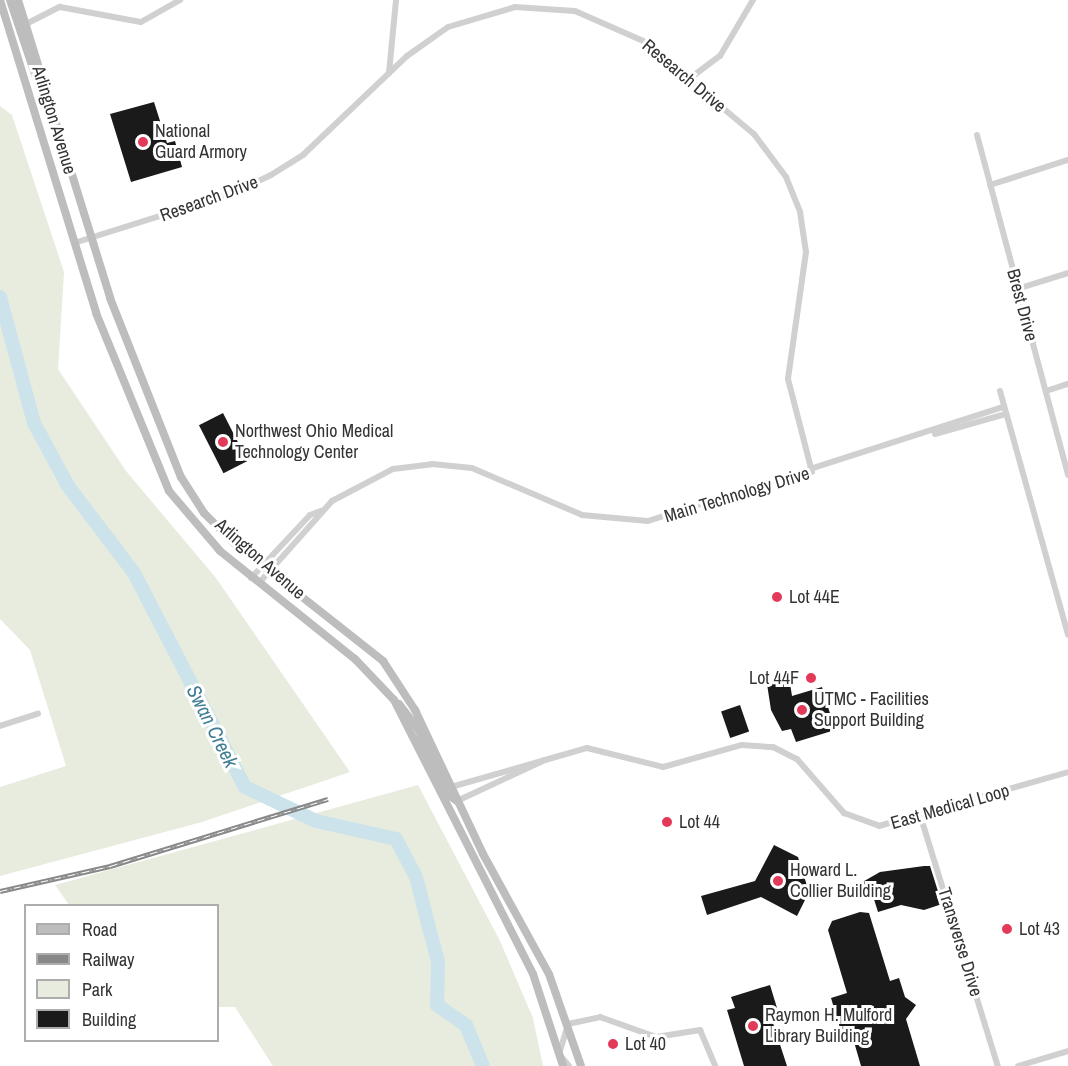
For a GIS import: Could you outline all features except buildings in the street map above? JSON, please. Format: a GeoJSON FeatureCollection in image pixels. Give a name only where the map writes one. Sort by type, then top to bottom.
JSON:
{"type":"FeatureCollection","features":[{"type":"Feature","properties":{"kind":"street","name":"Arlington Avenue"},"geometry":{"type":"LineString","coordinates":[[0,0],[105,339],[168,491],[255,581],[355,658],[394,700],[533,974],[563,1066]]}},
{"type":"Feature","properties":{"kind":"street"},"geometry":{"type":"LineString","coordinates":[[10,0],[62,143]]}},
{"type":"Feature","properties":{"kind":"street","name":"Arlington Avenue"},"geometry":{"type":"LineString","coordinates":[[18,0],[125,343],[181,477],[219,528],[383,661],[415,710],[457,801],[549,974],[581,1066]]}},
{"type":"Feature","properties":{"kind":"street"},"geometry":{"type":"LineString","coordinates":[[26,24],[60,7],[141,22],[180,0]]}},
{"type":"Feature","properties":{"kind":"street"},"geometry":{"type":"LineString","coordinates":[[389,73],[396,0]]}},
{"type":"Feature","properties":{"kind":"street"},"geometry":{"type":"LineString","coordinates":[[689,79],[720,56],[753,0]]}},
{"type":"Feature","properties":{"kind":"street","name":"Research Drive"},"geometry":{"type":"LineString","coordinates":[[74,243],[233,193],[271,175],[312,147],[428,39],[468,18],[542,6],[608,22],[644,40],[689,79],[763,144],[786,177],[800,212],[805,265],[788,379],[813,472]]}},
{"type":"Feature","properties":{"kind":"street","name":"Brest Drive"},"geometry":{"type":"LineString","coordinates":[[976,135],[1068,475]]}},
{"type":"Feature","properties":{"kind":"street"},"geometry":{"type":"LineString","coordinates":[[990,185],[1068,160]]}},
{"type":"Feature","properties":{"kind":"street"},"geometry":{"type":"LineString","coordinates":[[1017,289],[1068,273]]}},
{"type":"Feature","properties":{"kind":"street"},"geometry":{"type":"LineString","coordinates":[[1046,391],[1068,384]]}},
{"type":"Feature","properties":{"kind":"street"},"geometry":{"type":"LineString","coordinates":[[1000,391],[1068,635]]}},
{"type":"Feature","properties":{"kind":"street","name":"Main Technology Drive"},"geometry":{"type":"LineString","coordinates":[[255,581],[321,511],[369,478],[419,465],[485,471],[576,513],[623,522],[670,517],[1005,410]]}},
{"type":"Feature","properties":{"kind":"street"},"geometry":{"type":"LineString","coordinates":[[394,700],[412,719],[445,792],[457,801]]}},
{"type":"Feature","properties":{"kind":"street"},"geometry":{"type":"LineString","coordinates":[[0,726],[39,714]]}},
{"type":"Feature","properties":{"kind":"street","name":"East Medical Loop"},"geometry":{"type":"LineString","coordinates":[[451,788],[591,748],[666,766],[739,746],[766,745],[797,759],[836,806],[857,820],[888,826],[921,818],[1068,771]]}},
{"type":"Feature","properties":{"kind":"street","name":"East Medical Loop"},"geometry":{"type":"LineString","coordinates":[[457,801],[545,760]]}},
{"type":"Feature","properties":{"kind":"street","name":"Transverse Drive"},"geometry":{"type":"LineString","coordinates":[[921,818],[998,1066]]}},
{"type":"Feature","properties":{"kind":"street"},"geometry":{"type":"LineString","coordinates":[[569,1066],[559,1054],[568,1024],[604,1017],[656,1037],[698,1029],[715,1066]]}},
{"type":"Feature","properties":{"kind":"street"},"geometry":{"type":"LineString","coordinates":[[1018,1066],[1068,1051]]}},
{"type":"Feature","properties":{"kind":"green space"},"geometry":{"type":"Polygon","coordinates":[[[0,106],[12,115],[64,272],[58,369],[126,471],[216,578],[350,772],[202,822],[0,876],[0,787],[66,766],[30,650],[0,619],[0,106]]]}},
{"type":"Feature","properties":{"kind":"green space"},"geometry":{"type":"Polygon","coordinates":[[[418,785],[500,941],[533,1018],[543,1066],[273,1066],[235,1007],[219,1007],[219,904],[68,904],[55,885],[418,785]]]}},
{"type":"Feature","properties":{"kind":"waterway","name":"Swan Creek"},"geometry":{"type":"LineString","coordinates":[[0,297],[34,423],[68,486],[134,573],[245,787],[316,821],[396,839],[416,877],[438,962],[437,1005],[466,1025],[483,1066]]}},
{"type":"Feature","properties":{"kind":"railway"},"geometry":{"type":"LineString","coordinates":[[0,891],[110,866],[328,799]]}},
{"type":"Feature","properties":{"kind":"place","name":"National Guard Armory"},"geometry":{"type":"Point","coordinates":[143,142]}},
{"type":"Feature","properties":{"kind":"place","name":"Northwest Ohio Medical Technology Center"},"geometry":{"type":"Point","coordinates":[223,442]}},
{"type":"Feature","properties":{"kind":"place","name":"Lot 44E"},"geometry":{"type":"Point","coordinates":[777,597]}},
{"type":"Feature","properties":{"kind":"place","name":"Lot 44F"},"geometry":{"type":"Point","coordinates":[811,678]}},
{"type":"Feature","properties":{"kind":"place","name":"UTMC - Facilities Support Building"},"geometry":{"type":"Point","coordinates":[802,710]}},
{"type":"Feature","properties":{"kind":"place","name":"Lot 44"},"geometry":{"type":"Point","coordinates":[667,822]}},
{"type":"Feature","properties":{"kind":"place","name":"Howard L. Collier Building"},"geometry":{"type":"Point","coordinates":[778,881]}},
{"type":"Feature","properties":{"kind":"place","name":"Lot 43"},"geometry":{"type":"Point","coordinates":[1007,929]}},
{"type":"Feature","properties":{"kind":"place","name":"Raymon H. Mulford Library Building"},"geometry":{"type":"Point","coordinates":[753,1026]}},
{"type":"Feature","properties":{"kind":"place","name":"Lot 40"},"geometry":{"type":"Point","coordinates":[613,1044]}}]}
